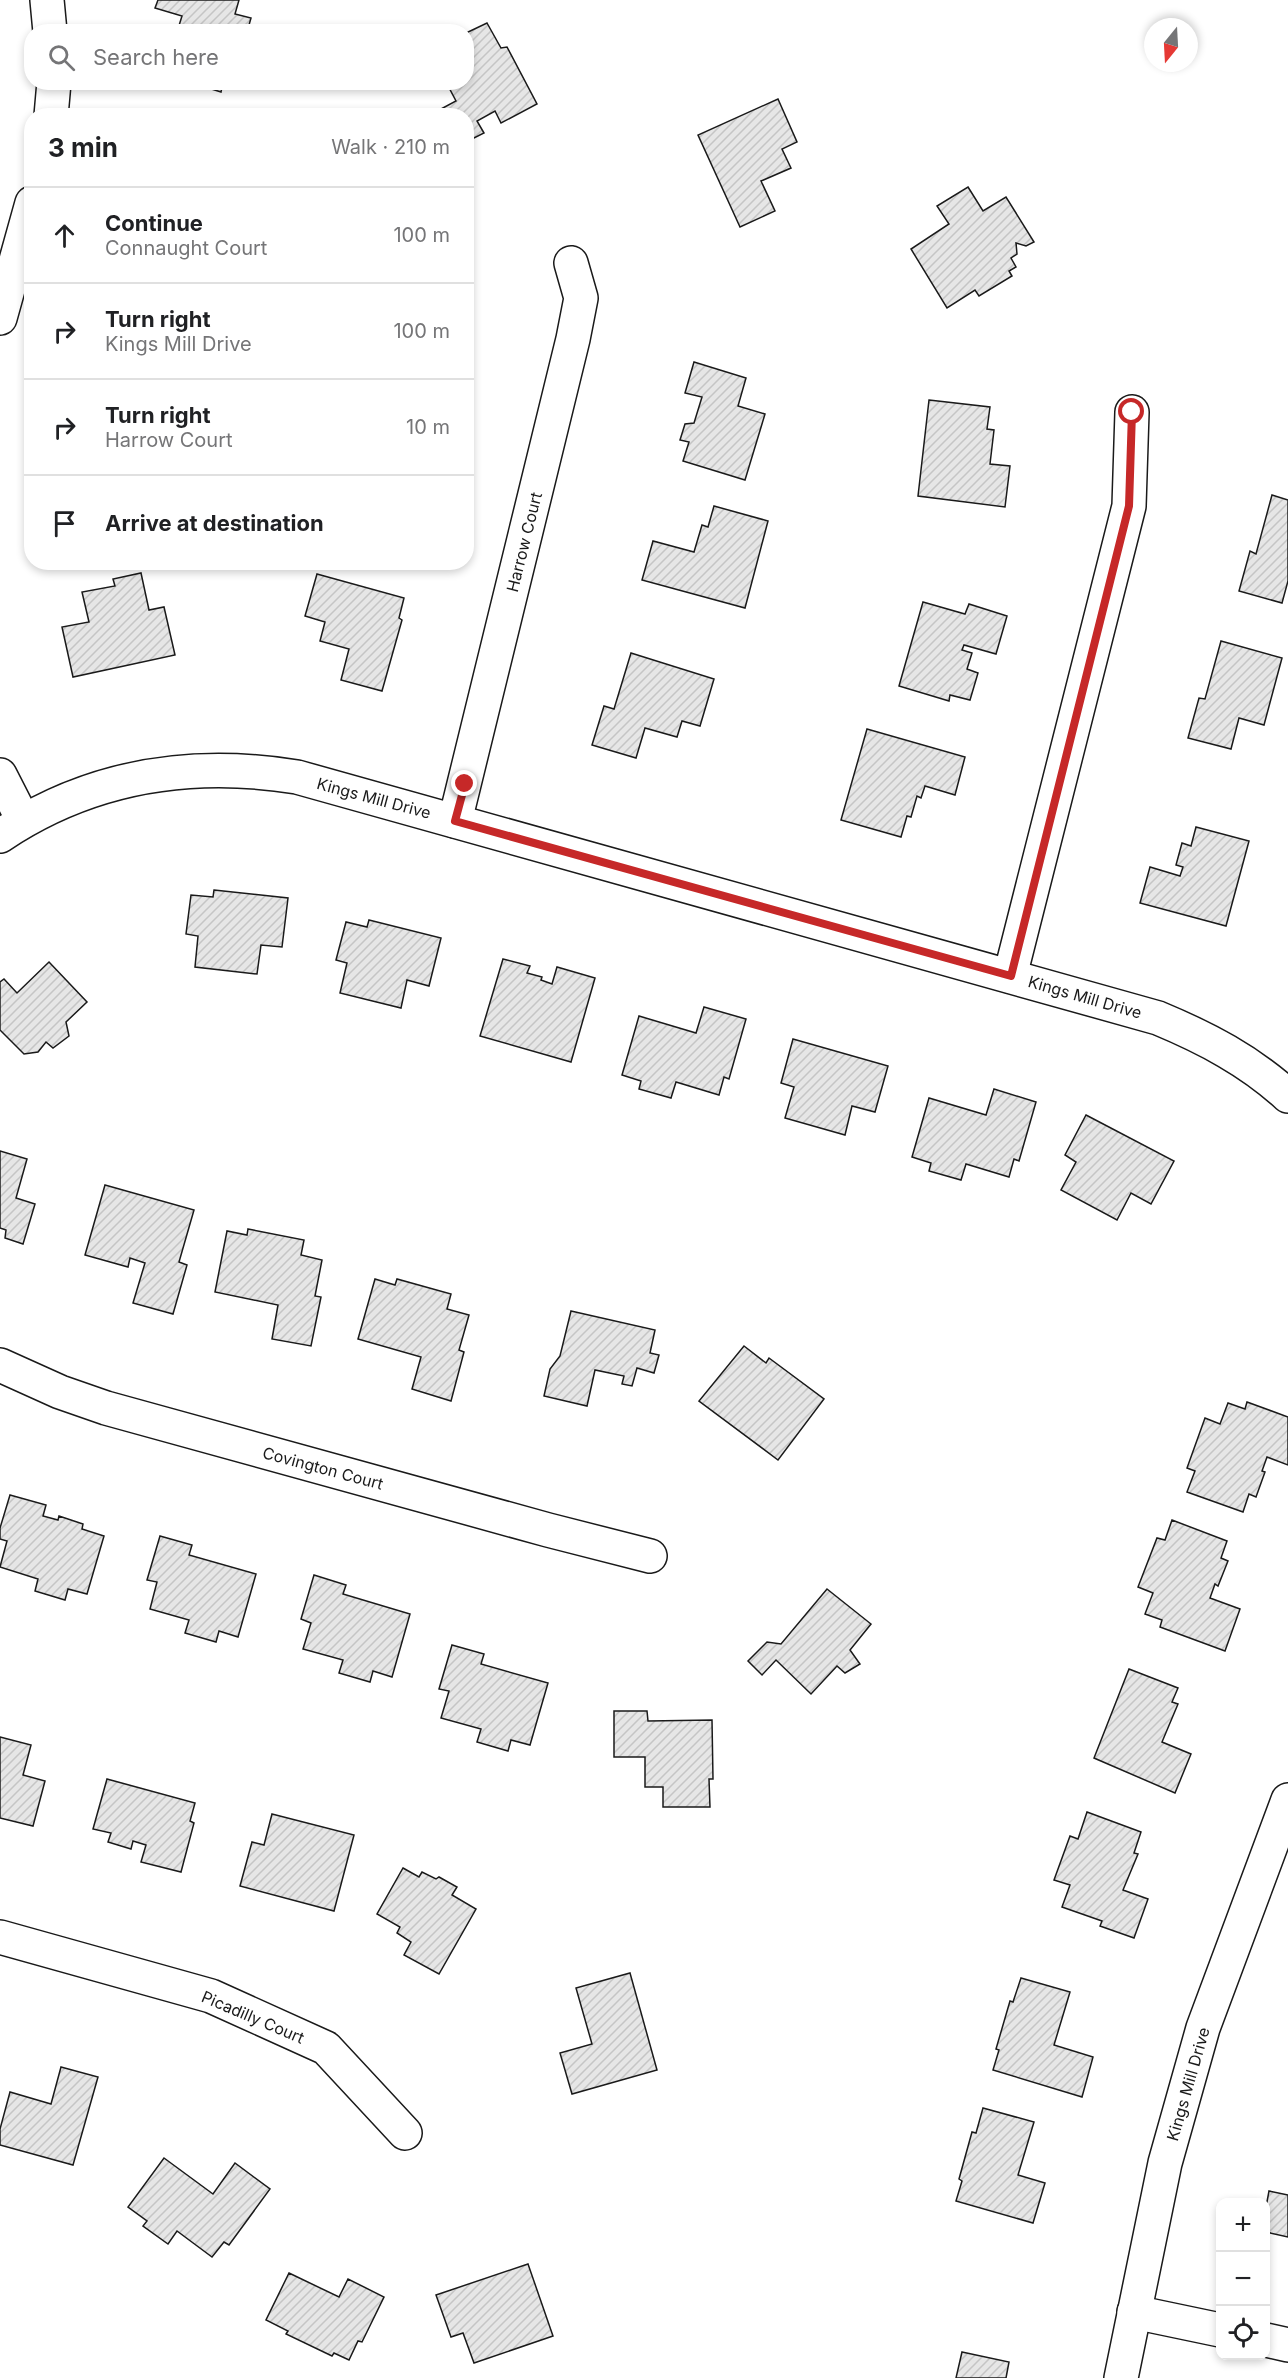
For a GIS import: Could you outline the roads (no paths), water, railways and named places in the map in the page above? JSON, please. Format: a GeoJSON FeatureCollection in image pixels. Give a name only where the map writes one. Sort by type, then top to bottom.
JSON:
{"type":"FeatureCollection","features":[{"type":"Feature","properties":{"kind":"street"},"geometry":{"type":"LineString","coordinates":[[47,0],[49,24]]}},
{"type":"Feature","properties":{"kind":"street"},"geometry":{"type":"LineString","coordinates":[[52,108],[53,90]]}},
{"type":"Feature","properties":{"kind":"street"},"geometry":{"type":"LineString","coordinates":[[0,318],[24,231]]}},
{"type":"Feature","properties":{"kind":"street","name":"Harrow Court"},"geometry":{"type":"LineString","coordinates":[[455,821],[573,339],[581,298],[571,263]]}},
{"type":"Feature","properties":{"kind":"street"},"geometry":{"type":"LineString","coordinates":[[1011,976],[1129,506],[1132,412]]}},
{"type":"Feature","properties":{"kind":"street","name":"Kings Mill Drive"},"geometry":{"type":"LineString","coordinates":[[12,828],[65,800],[115,782],[166,772],[219,769],[258,771],[297,777],[1158,1018],[1195,1033],[1229,1052],[1288,1096]]}},
{"type":"Feature","properties":{"kind":"street"},"geometry":{"type":"LineString","coordinates":[[0,775],[12,828]]}},
{"type":"Feature","properties":{"kind":"street","name":"Covington Court"},"geometry":{"type":"LineString","coordinates":[[0,1365],[60,1392],[106,1408],[650,1556]]}},
{"type":"Feature","properties":{"kind":"street","name":"Kings Mill Drive"},"geometry":{"type":"LineString","coordinates":[[1121,2378],[1165,2163],[1203,2028],[1288,1800]]}},
{"type":"Feature","properties":{"kind":"street","name":"Picadilly Court"},"geometry":{"type":"LineString","coordinates":[[0,1937],[211,1996],[326,2048],[405,2133]]}},
{"type":"Feature","properties":{"kind":"street"},"geometry":{"type":"LineString","coordinates":[[1134,2312],[1216,2329]]}},
{"type":"Feature","properties":{"kind":"street"},"geometry":{"type":"LineString","coordinates":[[1270,2341],[1288,2345]]}}]}
